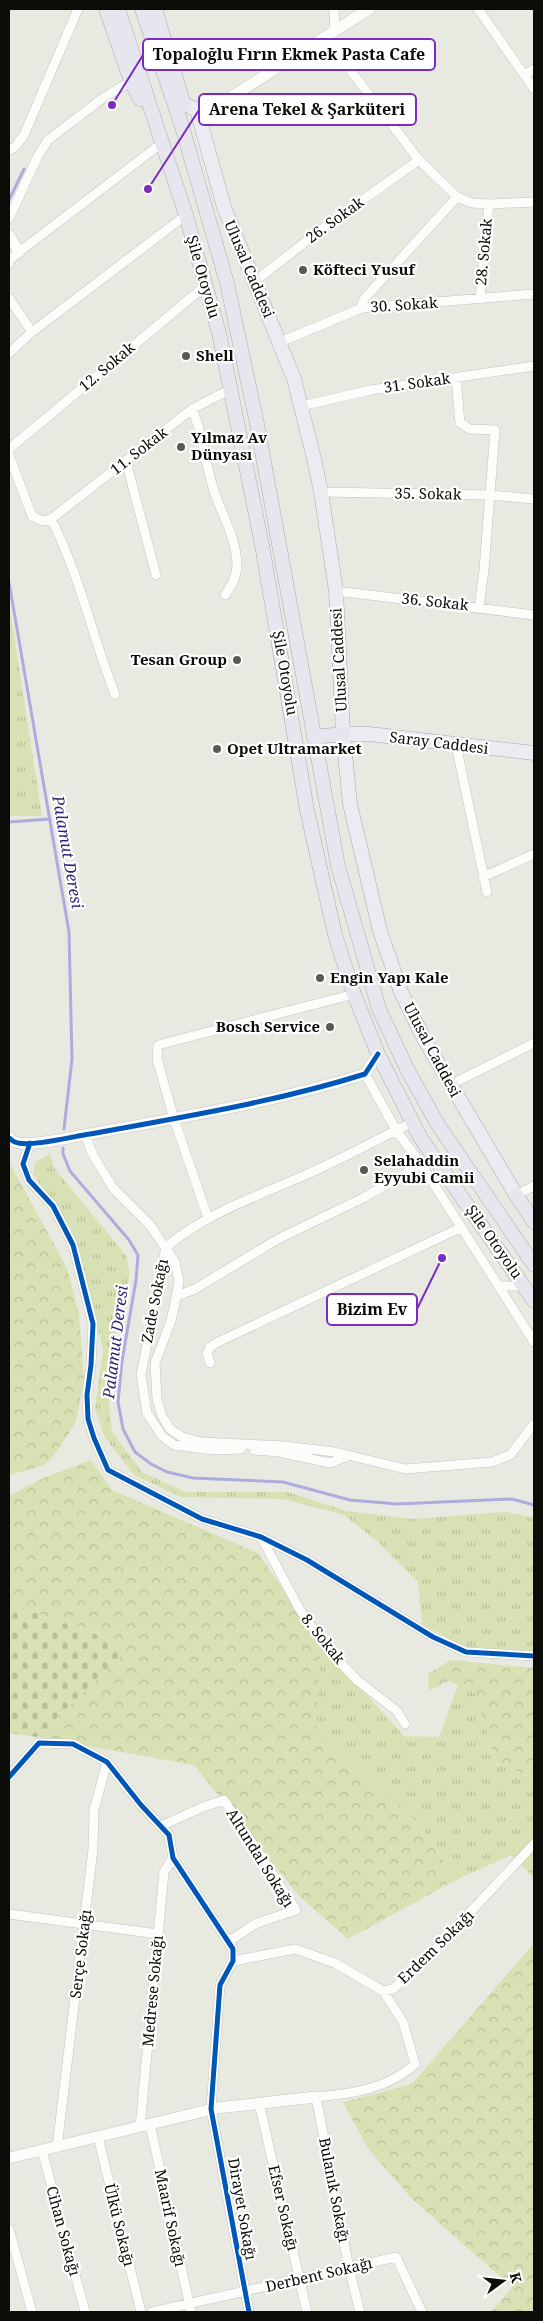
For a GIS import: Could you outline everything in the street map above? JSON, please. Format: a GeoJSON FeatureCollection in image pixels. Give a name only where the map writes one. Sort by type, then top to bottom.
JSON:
{"type":"FeatureCollection","features":[{"type":"Feature","properties":{"kind":"highway"},"geometry":{"type":"LineString","coordinates":[[106,9],[131,81],[162,143]]}},
{"type":"Feature","properties":{"kind":"highway","name":"Şile Otoyolu"},"geometry":{"type":"LineString","coordinates":[[118,9],[186,215],[219,333],[262,545],[307,810],[335,935],[354,994],[378,1054],[420,1137],[534,1301]]}},
{"type":"Feature","properties":{"kind":"highway","name":"Şile Otoyolu"},"geometry":{"type":"LineString","coordinates":[[142,9],[180,123],[227,283],[257,424],[338,866],[379,1009],[407,1069],[438,1125],[534,1265]]}},
{"type":"Feature","properties":{"kind":"highway"},"geometry":{"type":"LineString","coordinates":[[155,9],[184,104],[227,283]]}},
{"type":"Feature","properties":{"kind":"highway"},"geometry":{"type":"LineString","coordinates":[[314,737],[343,734]]}},
{"type":"Feature","properties":{"kind":"highway"},"geometry":{"type":"LineString","coordinates":[[516,1195],[534,1222]]}},
{"type":"Feature","properties":{"kind":"main road"},"geometry":{"type":"LineString","coordinates":[[184,104],[197,110]]}},
{"type":"Feature","properties":{"kind":"main road","name":"Ulusal Caddesi"},"geometry":{"type":"LineString","coordinates":[[197,110],[224,207],[280,342],[302,406],[321,492],[336,591],[343,734],[350,804],[380,932],[401,992],[424,1040],[516,1195]]}},
{"type":"Feature","properties":{"kind":"main road","name":"Saray Caddesi"},"geometry":{"type":"LineString","coordinates":[[343,734],[369,734],[534,753]]}},
{"type":"Feature","properties":{"kind":"street"},"geometry":{"type":"LineString","coordinates":[[9,150],[15,147],[24,135],[78,9]]}},
{"type":"Feature","properties":{"kind":"street"},"geometry":{"type":"LineString","coordinates":[[334,9],[330,34],[418,160],[457,197],[472,202],[489,204],[534,202]]}},
{"type":"Feature","properties":{"kind":"street"},"geometry":{"type":"LineString","coordinates":[[197,110],[222,103],[369,9]]}},
{"type":"Feature","properties":{"kind":"street"},"geometry":{"type":"LineString","coordinates":[[478,9],[534,89]]}},
{"type":"Feature","properties":{"kind":"street"},"geometry":{"type":"LineString","coordinates":[[524,75],[534,69]]}},
{"type":"Feature","properties":{"kind":"street"},"geometry":{"type":"LineString","coordinates":[[9,218],[38,156],[48,140],[103,98],[131,81]]}},
{"type":"Feature","properties":{"kind":"street"},"geometry":{"type":"LineString","coordinates":[[9,264],[10,260],[19,252],[162,143]]}},
{"type":"Feature","properties":{"kind":"street","name":"26. Sokak"},"geometry":{"type":"LineString","coordinates":[[254,282],[322,229],[418,160]]}},
{"type":"Feature","properties":{"kind":"street"},"geometry":{"type":"LineString","coordinates":[[360,309],[364,300],[457,197]]}},
{"type":"Feature","properties":{"kind":"street","name":"28. Sokak"},"geometry":{"type":"LineString","coordinates":[[480,299],[489,204]]}},
{"type":"Feature","properties":{"kind":"street"},"geometry":{"type":"LineString","coordinates":[[9,353],[32,332],[186,215]]}},
{"type":"Feature","properties":{"kind":"street"},"geometry":{"type":"LineString","coordinates":[[9,236],[19,252]]}},
{"type":"Feature","properties":{"kind":"street","name":"12. Sokak"},"geometry":{"type":"LineString","coordinates":[[9,449],[205,286]]}},
{"type":"Feature","properties":{"kind":"street","name":"30. Sokak"},"geometry":{"type":"LineString","coordinates":[[280,342],[360,309],[534,294]]}},
{"type":"Feature","properties":{"kind":"street"},"geometry":{"type":"LineString","coordinates":[[9,298],[32,332]]}},
{"type":"Feature","properties":{"kind":"street","name":"31. Sokak"},"geometry":{"type":"LineString","coordinates":[[302,406],[371,390],[534,366]]}},
{"type":"Feature","properties":{"kind":"street"},"geometry":{"type":"LineString","coordinates":[[456,378],[460,423],[470,429],[495,430],[484,570],[479,607]]}},
{"type":"Feature","properties":{"kind":"street","name":"11. Sokak"},"geometry":{"type":"LineString","coordinates":[[51,519],[192,409],[231,389]]}},
{"type":"Feature","properties":{"kind":"street"},"geometry":{"type":"LineString","coordinates":[[192,409],[198,422],[214,490],[231,531],[237,562],[236,578],[226,595]]}},
{"type":"Feature","properties":{"kind":"street"},"geometry":{"type":"LineString","coordinates":[[9,455],[32,516],[42,520],[51,519],[78,578],[115,694]]}},
{"type":"Feature","properties":{"kind":"street"},"geometry":{"type":"LineString","coordinates":[[126,461],[156,575]]}},
{"type":"Feature","properties":{"kind":"street","name":"35. Sokak"},"geometry":{"type":"LineString","coordinates":[[321,492],[490,495],[534,498]]}},
{"type":"Feature","properties":{"kind":"street","name":"36. Sokak"},"geometry":{"type":"LineString","coordinates":[[336,591],[534,615]]}},
{"type":"Feature","properties":{"kind":"street"},"geometry":{"type":"LineString","coordinates":[[456,745],[487,892]]}},
{"type":"Feature","properties":{"kind":"street"},"geometry":{"type":"LineString","coordinates":[[483,878],[534,854]]}},
{"type":"Feature","properties":{"kind":"street"},"geometry":{"type":"LineString","coordinates":[[208,1218],[174,1119],[157,1059],[158,1045],[354,994]]}},
{"type":"Feature","properties":{"kind":"street"},"geometry":{"type":"LineString","coordinates":[[450,1085],[534,1043]]}},
{"type":"Feature","properties":{"kind":"street"},"geometry":{"type":"LineString","coordinates":[[9,1138],[15,1142],[30,1143],[85,1135],[174,1119],[329,1085],[366,1074],[378,1054]]}},
{"type":"Feature","properties":{"kind":"street"},"geometry":{"type":"LineString","coordinates":[[366,1074],[396,1130],[421,1164],[534,1342]]}},
{"type":"Feature","properties":{"kind":"street","name":"Zade Sokağı"},"geometry":{"type":"LineString","coordinates":[[348,1456],[330,1463],[279,1452],[213,1450],[174,1445],[162,1436],[147,1413],[140,1375],[166,1247],[182,1233],[208,1218],[316,1170],[413,1122]]}},
{"type":"Feature","properties":{"kind":"street"},"geometry":{"type":"LineString","coordinates":[[85,1135],[93,1155],[113,1188],[150,1225],[175,1262],[179,1281],[177,1296],[171,1321],[155,1363],[157,1399],[162,1416],[170,1429],[182,1437],[202,1442],[284,1446],[335,1452],[405,1469],[492,1462],[510,1455],[534,1424]]}},
{"type":"Feature","properties":{"kind":"street"},"geometry":{"type":"LineString","coordinates":[[30,1143],[23,1164],[29,1180],[53,1206],[73,1245],[85,1288],[93,1324],[87,1395],[88,1418],[94,1438],[108,1470],[202,1519],[261,1537],[307,1560],[433,1637],[466,1652],[534,1656]]}},
{"type":"Feature","properties":{"kind":"street"},"geometry":{"type":"LineString","coordinates":[[177,1296],[195,1289],[278,1239],[362,1198],[435,1157]]}},
{"type":"Feature","properties":{"kind":"street"},"geometry":{"type":"LineString","coordinates":[[516,1195],[534,1186]]}},
{"type":"Feature","properties":{"kind":"street"},"geometry":{"type":"LineString","coordinates":[[210,1363],[207,1354],[216,1343],[460,1228]]}},
{"type":"Feature","properties":{"kind":"street"},"geometry":{"type":"LineString","coordinates":[[498,1286],[523,1286]]}},
{"type":"Feature","properties":{"kind":"street","name":"8. Sokak"},"geometry":{"type":"LineString","coordinates":[[261,1537],[300,1610],[330,1652],[358,1681],[397,1711],[405,1724]]}},
{"type":"Feature","properties":{"kind":"street"},"geometry":{"type":"LineString","coordinates":[[9,1777],[39,1743],[73,1744],[107,1762],[169,1835],[173,1858],[232,1949],[233,1961],[220,1985],[211,2110]]}},
{"type":"Feature","properties":{"kind":"street","name":"Serçe Sokağı"},"geometry":{"type":"LineString","coordinates":[[57,2147],[94,1849],[94,1810],[107,1762]]}},
{"type":"Feature","properties":{"kind":"street","name":"Altundal Sokağı"},"geometry":{"type":"LineString","coordinates":[[161,1826],[203,1807],[224,1800],[296,1910],[255,1924],[228,1942]]}},
{"type":"Feature","properties":{"kind":"street","name":"Erdem Sokağı"},"geometry":{"type":"LineString","coordinates":[[233,1961],[295,1948],[335,1963],[383,1991],[393,1989],[430,1955],[534,1844]]}},
{"type":"Feature","properties":{"kind":"street","name":"Medrese Sokağı"},"geometry":{"type":"LineString","coordinates":[[145,2125],[164,1872],[173,1858]]}},
{"type":"Feature","properties":{"kind":"street"},"geometry":{"type":"LineString","coordinates":[[9,1914],[158,1934]]}},
{"type":"Feature","properties":{"kind":"street"},"geometry":{"type":"LineString","coordinates":[[9,2158],[211,2110],[357,2093],[402,2076],[415,2064],[403,2022],[383,1991]]}},
{"type":"Feature","properties":{"kind":"street","name":"Bulanık Sokağı"},"geometry":{"type":"LineString","coordinates":[[316,2097],[349,2268],[360,2312]]}},
{"type":"Feature","properties":{"kind":"street","name":"Efser Sokağı"},"geometry":{"type":"LineString","coordinates":[[259,2103],[307,2312]]}},
{"type":"Feature","properties":{"kind":"street","name":"Dirayet Sokağı"},"geometry":{"type":"LineString","coordinates":[[211,2110],[249,2312]]}},
{"type":"Feature","properties":{"kind":"street","name":"Maarif Sokağı"},"geometry":{"type":"LineString","coordinates":[[145,2125],[189,2308]]}},
{"type":"Feature","properties":{"kind":"street","name":"Ülkü Sokağı"},"geometry":{"type":"LineString","coordinates":[[98,2137],[141,2312]]}},
{"type":"Feature","properties":{"kind":"street","name":"Cihan Sokağı"},"geometry":{"type":"LineString","coordinates":[[42,2150],[85,2312]]}},
{"type":"Feature","properties":{"kind":"street"},"geometry":{"type":"LineString","coordinates":[[9,2229],[32,2312]]}},
{"type":"Feature","properties":{"kind":"street","name":"Derbent Sokağı"},"geometry":{"type":"LineString","coordinates":[[152,2312],[189,2308],[245,2291],[396,2257],[422,2312]]}},
{"type":"Feature","properties":{"kind":"green space"},"geometry":{"type":"Polygon","coordinates":[[[9,603],[42,816],[9,816],[9,603]]]}},
{"type":"Feature","properties":{"kind":"green space"},"geometry":{"type":"Polygon","coordinates":[[[50,1154],[54,1168],[126,1255],[130,1274],[106,1375],[112,1432],[142,1472],[185,1492],[288,1492],[346,1511],[412,1519],[506,1512],[531,1517],[534,1520],[534,1593],[532,1595],[534,1651],[468,1649],[422,1624],[418,1582],[378,1542],[344,1515],[284,1499],[181,1497],[134,1475],[104,1436],[95,1408],[103,1349],[73,1231],[33,1174],[35,1162],[50,1154]]]}},
{"type":"Feature","properties":{"kind":"green space"},"geometry":{"type":"Polygon","coordinates":[[[9,1162],[67,1268],[79,1314],[84,1379],[76,1422],[55,1454],[43,1466],[9,1475],[9,1162]]]}},
{"type":"Feature","properties":{"kind":"green space"},"geometry":{"type":"Polygon","coordinates":[[[91,1460],[112,1490],[258,1553],[321,1644],[316,1729],[422,1828],[456,1880],[348,1939],[300,1897],[194,1765],[37,1737],[120,1657],[120,1643],[9,1603],[9,1496],[41,1479],[91,1460]]]}},
{"type":"Feature","properties":{"kind":"green space"},"geometry":{"type":"Polygon","coordinates":[[[9,1603],[120,1643],[120,1657],[37,1737],[9,1733],[9,1603]]]}},
{"type":"Feature","properties":{"kind":"green space"},"geometry":{"type":"Polygon","coordinates":[[[321,1644],[404,1736],[439,1737],[458,1685],[473,1686],[497,1764],[534,1778],[534,1838],[531,1834],[511,1855],[456,1880],[422,1828],[315,1729],[321,1644]]]}},
{"type":"Feature","properties":{"kind":"green space"},"geometry":{"type":"Polygon","coordinates":[[[451,1660],[534,1668],[534,1778],[497,1764],[473,1686],[458,1685],[449,1681],[429,1691],[428,1674],[451,1660]]]}},
{"type":"Feature","properties":{"kind":"green space"},"geometry":{"type":"Polygon","coordinates":[[[531,1834],[534,1838],[534,1878],[511,1855],[531,1834]]]}},
{"type":"Feature","properties":{"kind":"green space"},"geometry":{"type":"Polygon","coordinates":[[[534,1943],[534,2312],[491,2312],[512,2287],[411,2198],[367,2147],[343,2102],[412,2084],[534,1943]]]}},
{"type":"Feature","properties":{"kind":"waterway"},"geometry":{"type":"LineString","coordinates":[[9,200],[24,169]]}},
{"type":"Feature","properties":{"kind":"waterway","name":"Palamut Deresi"},"geometry":{"type":"LineString","coordinates":[[9,582],[69,932],[72,1059],[64,1129]]}},
{"type":"Feature","properties":{"kind":"waterway"},"geometry":{"type":"LineString","coordinates":[[9,822],[50,819]]}},
{"type":"Feature","properties":{"kind":"waterway","name":"Palamut Deresi"},"geometry":{"type":"LineString","coordinates":[[63,1148],[63,1154],[70,1171],[129,1240],[138,1255],[136,1280],[122,1361],[118,1402],[123,1429],[135,1452],[151,1464],[167,1472],[193,1478],[283,1482],[350,1500],[397,1504],[512,1499],[534,1505]]}},
{"type":"Feature","properties":{"kind":"cycle path"},"geometry":{"type":"LineString","coordinates":[[9,1138],[14,1142],[30,1144],[52,1141],[263,1101],[365,1074],[378,1054]]}},
{"type":"Feature","properties":{"kind":"cycle path"},"geometry":{"type":"LineString","coordinates":[[30,1143],[23,1164],[29,1180],[53,1206],[73,1245],[93,1324],[87,1395],[88,1419],[108,1470],[202,1519],[261,1537],[307,1560],[433,1637],[466,1652],[534,1656]]}},
{"type":"Feature","properties":{"kind":"cycle path"},"geometry":{"type":"LineString","coordinates":[[9,1777],[39,1743],[73,1744],[107,1762],[141,1805],[169,1835],[173,1858],[233,1949],[233,1961],[220,1985],[211,2109],[249,2312]]}},
{"type":"Feature","properties":{"kind":"place","name":"Topaloğlu Fırın Ekmek Pasta Cafe"},"geometry":{"type":"Point","coordinates":[112,105]}},
{"type":"Feature","properties":{"kind":"place","name":"Arena Tekel & Şarküteri"},"geometry":{"type":"Point","coordinates":[148,189]}},
{"type":"Feature","properties":{"kind":"place","name":"Köfteci Yusuf"},"geometry":{"type":"Point","coordinates":[303,270]}},
{"type":"Feature","properties":{"kind":"place","name":"Shell"},"geometry":{"type":"Point","coordinates":[186,356]}},
{"type":"Feature","properties":{"kind":"place","name":"Yılmaz Av Dünyası"},"geometry":{"type":"Point","coordinates":[181,447]}},
{"type":"Feature","properties":{"kind":"place","name":"Tesan Group"},"geometry":{"type":"Point","coordinates":[237,660]}},
{"type":"Feature","properties":{"kind":"place","name":"Opet Ultramarket"},"geometry":{"type":"Point","coordinates":[217,749]}},
{"type":"Feature","properties":{"kind":"place","name":"Engin Yapı Kale"},"geometry":{"type":"Point","coordinates":[320,978]}},
{"type":"Feature","properties":{"kind":"place","name":"Bosch Service"},"geometry":{"type":"Point","coordinates":[330,1027]}},
{"type":"Feature","properties":{"kind":"place","name":"Selahaddin Eyyubi Camii"},"geometry":{"type":"Point","coordinates":[364,1170]}},
{"type":"Feature","properties":{"kind":"place","name":"Bizim Ev"},"geometry":{"type":"Point","coordinates":[442,1258]}}]}
